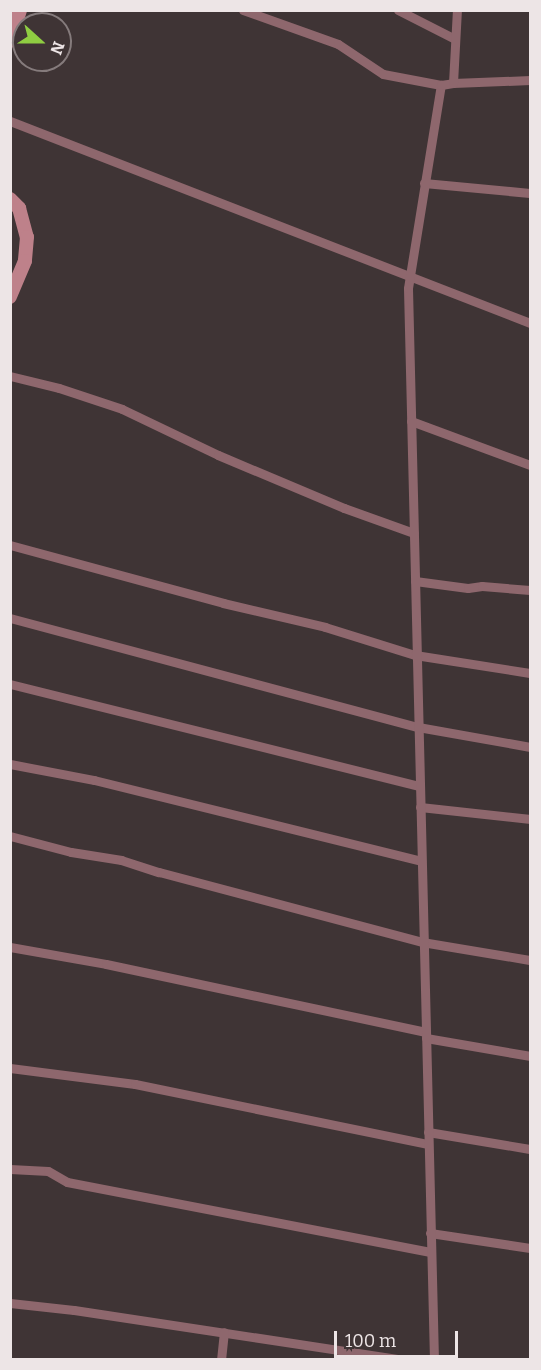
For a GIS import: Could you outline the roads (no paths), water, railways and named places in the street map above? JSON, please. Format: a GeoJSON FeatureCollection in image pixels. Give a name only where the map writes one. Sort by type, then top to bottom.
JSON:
{"type":"FeatureCollection","features":[{"type":"Feature","properties":{"kind":"street"},"geometry":{"type":"LineString","coordinates":[[10,41],[20,10]]}},
{"type":"Feature","properties":{"kind":"street"},"geometry":{"type":"LineString","coordinates":[[243,10],[338,44],[383,74],[441,85],[531,80]]}},
{"type":"Feature","properties":{"kind":"street"},"geometry":{"type":"LineString","coordinates":[[398,10],[455,39]]}},
{"type":"Feature","properties":{"kind":"street"},"geometry":{"type":"LineString","coordinates":[[453,83],[457,10]]}},
{"type":"Feature","properties":{"kind":"street"},"geometry":{"type":"LineString","coordinates":[[434,1359],[415,655],[410,276],[441,85]]}},
{"type":"Feature","properties":{"kind":"street"},"geometry":{"type":"LineString","coordinates":[[10,121],[531,323]]}},
{"type":"Feature","properties":{"kind":"street"},"geometry":{"type":"LineString","coordinates":[[424,183],[531,193]]}},
{"type":"Feature","properties":{"kind":"street"},"geometry":{"type":"LineString","coordinates":[[10,200],[19,208],[27,237],[25,261],[10,297]]}},
{"type":"Feature","properties":{"kind":"street"},"geometry":{"type":"LineString","coordinates":[[10,376],[59,388],[122,409],[228,459],[344,508],[414,533]]}},
{"type":"Feature","properties":{"kind":"street"},"geometry":{"type":"LineString","coordinates":[[411,421],[531,465]]}},
{"type":"Feature","properties":{"kind":"street"},"geometry":{"type":"LineString","coordinates":[[10,544],[223,603],[325,627],[415,655],[531,672]]}},
{"type":"Feature","properties":{"kind":"street"},"geometry":{"type":"LineString","coordinates":[[415,581],[468,588],[482,586],[531,590]]}},
{"type":"Feature","properties":{"kind":"street"},"geometry":{"type":"LineString","coordinates":[[10,618],[418,727],[531,747]]}},
{"type":"Feature","properties":{"kind":"street"},"geometry":{"type":"LineString","coordinates":[[10,684],[420,786]]}},
{"type":"Feature","properties":{"kind":"street"},"geometry":{"type":"LineString","coordinates":[[10,764],[94,780],[421,861]]}},
{"type":"Feature","properties":{"kind":"street"},"geometry":{"type":"LineString","coordinates":[[420,807],[531,819]]}},
{"type":"Feature","properties":{"kind":"street"},"geometry":{"type":"LineString","coordinates":[[10,836],[71,852],[121,860],[422,942],[531,960]]}},
{"type":"Feature","properties":{"kind":"street"},"geometry":{"type":"LineString","coordinates":[[10,947],[56,957],[106,964],[531,1056]]}},
{"type":"Feature","properties":{"kind":"street"},"geometry":{"type":"LineString","coordinates":[[10,1068],[135,1084],[427,1143]]}},
{"type":"Feature","properties":{"kind":"street"},"geometry":{"type":"LineString","coordinates":[[428,1132],[531,1149]]}},
{"type":"Feature","properties":{"kind":"street"},"geometry":{"type":"LineString","coordinates":[[10,1168],[48,1171],[67,1182],[430,1252]]}},
{"type":"Feature","properties":{"kind":"street"},"geometry":{"type":"LineString","coordinates":[[430,1233],[531,1248]]}},
{"type":"Feature","properties":{"kind":"street"},"geometry":{"type":"LineString","coordinates":[[10,1303],[405,1359]]}},
{"type":"Feature","properties":{"kind":"street"},"geometry":{"type":"LineString","coordinates":[[221,1359],[224,1332]]}}]}
